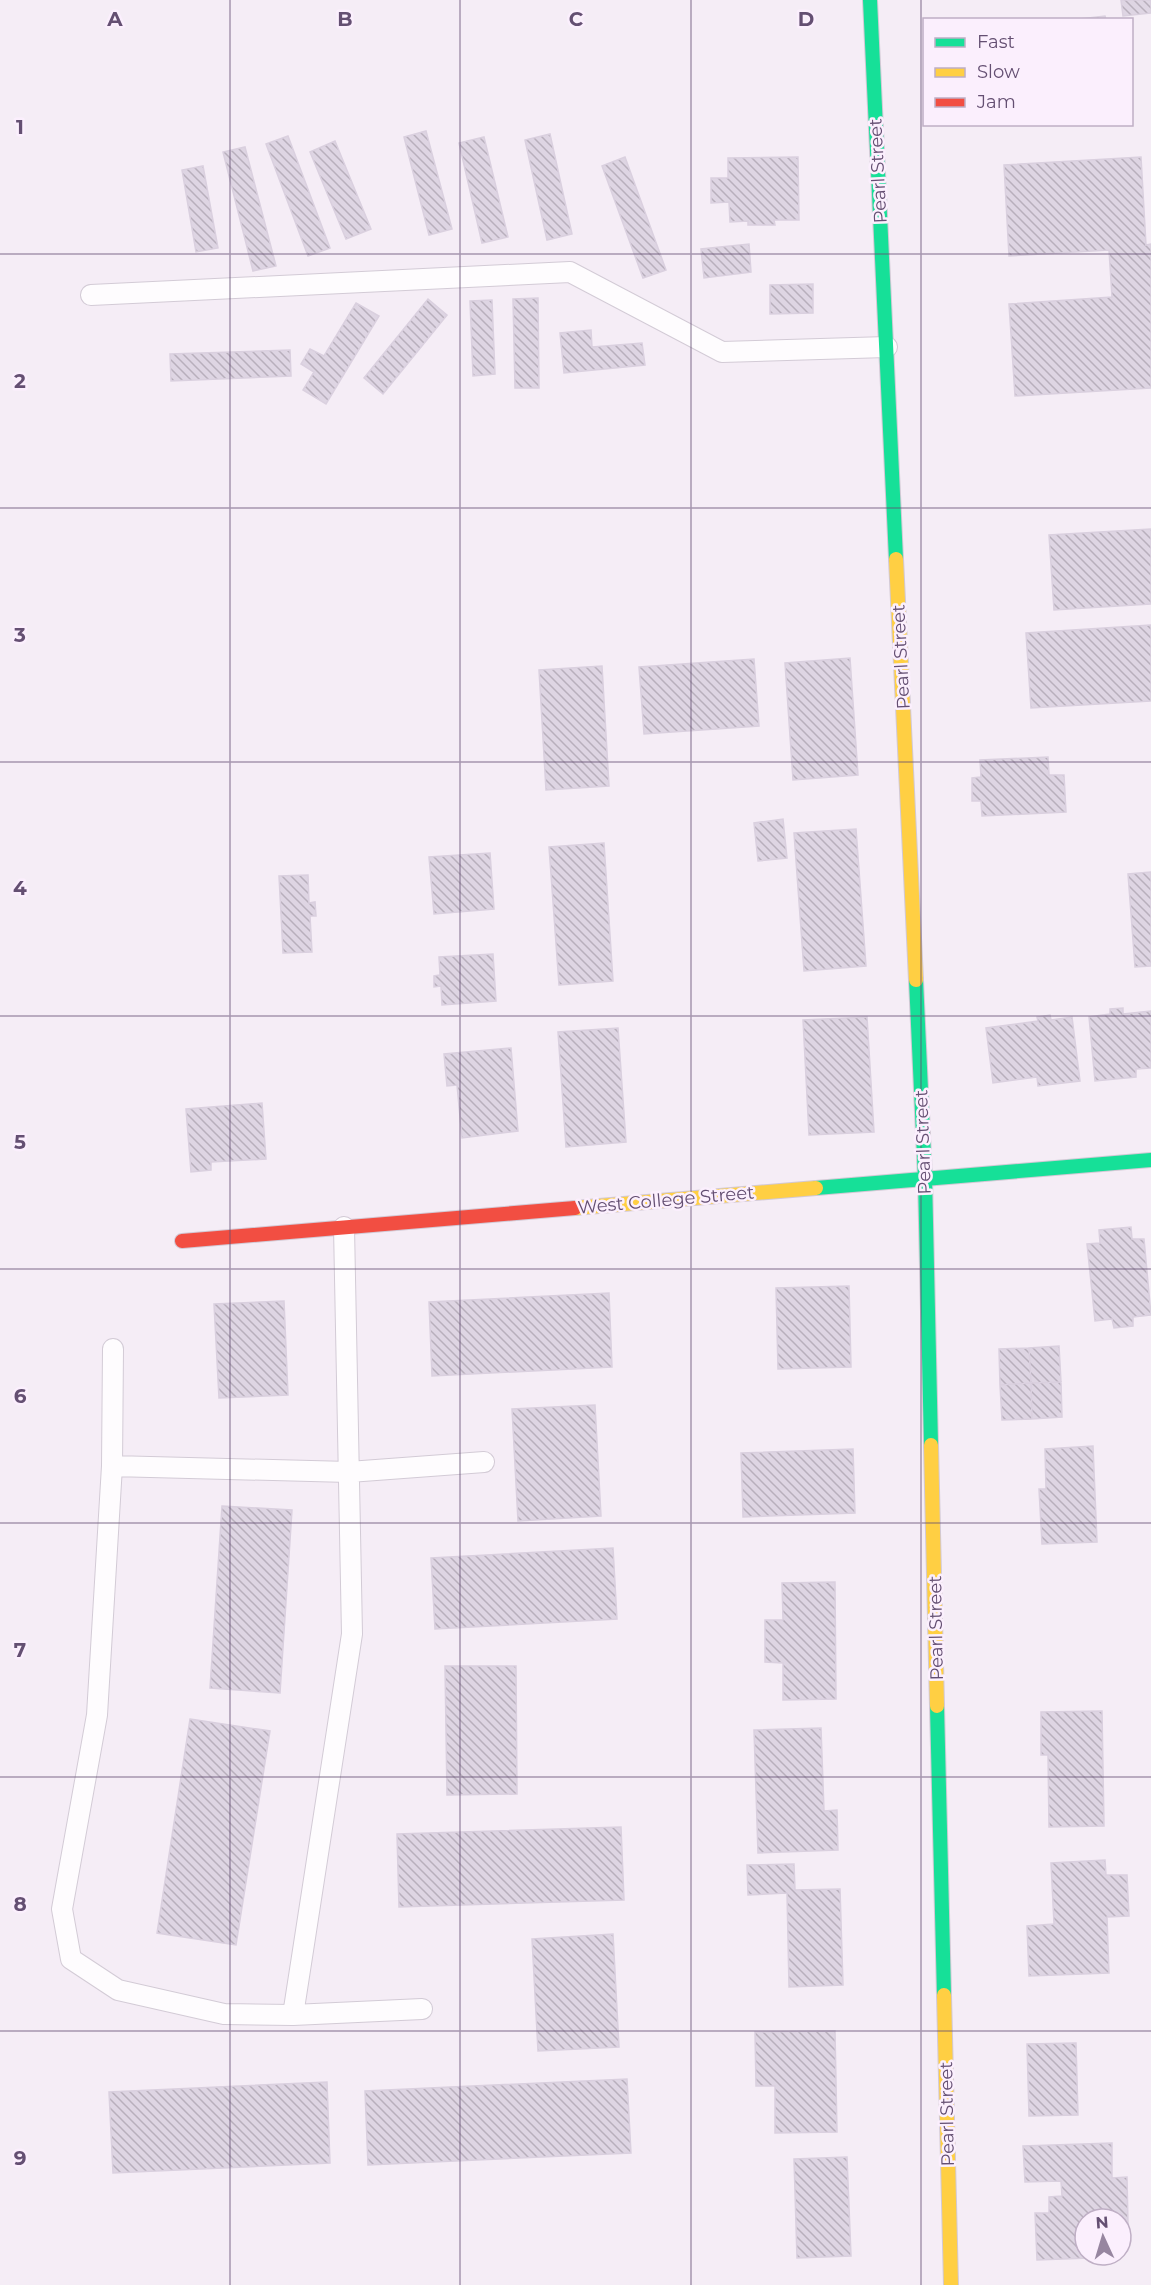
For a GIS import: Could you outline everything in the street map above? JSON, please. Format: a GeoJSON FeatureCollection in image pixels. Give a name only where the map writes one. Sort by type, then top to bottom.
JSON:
{"type":"FeatureCollection","features":[{"type":"Feature","properties":{"kind":"street","name":"Pearl Street"},"geometry":{"type":"LineString","coordinates":[[870,0],[925,1178],[951,2285]]}},
{"type":"Feature","properties":{"kind":"street","name":"West College Street"},"geometry":{"type":"LineString","coordinates":[[182,1241],[1151,1160]]}},
{"type":"Feature","properties":{"kind":"lane"},"geometry":{"type":"LineString","coordinates":[[91,295],[570,272],[722,352],[886,347]]}},
{"type":"Feature","properties":{"kind":"lane"},"geometry":{"type":"LineString","coordinates":[[293,2015],[352,1634],[344,1227]]}},
{"type":"Feature","properties":{"kind":"lane"},"geometry":{"type":"LineString","coordinates":[[113,1349],[112,1466],[97,1715],[62,1909],[71,1959],[118,1990],[224,2014],[293,2015],[422,2009]]}},
{"type":"Feature","properties":{"kind":"lane"},"geometry":{"type":"LineString","coordinates":[[112,1466],[349,1472],[484,1461]]}},
{"type":"Feature","properties":{"kind":"building"},"geometry":{"type":"Polygon","coordinates":[[[1121,0],[1151,0],[1151,13],[1123,16],[1121,0]]]}},
{"type":"Feature","properties":{"kind":"building"},"geometry":{"type":"Polygon","coordinates":[[[426,131],[452,229],[429,235],[404,137],[426,131]]]}},
{"type":"Feature","properties":{"kind":"building"},"geometry":{"type":"Polygon","coordinates":[[[550,134],[572,234],[547,240],[525,140],[550,134]]]}},
{"type":"Feature","properties":{"kind":"building"},"geometry":{"type":"Polygon","coordinates":[[[288,136],[330,248],[308,256],[266,144],[288,136]]]}},
{"type":"Feature","properties":{"kind":"building"},"geometry":{"type":"Polygon","coordinates":[[[484,137],[508,237],[482,243],[459,143],[484,137]]]}},
{"type":"Feature","properties":{"kind":"building"},"geometry":{"type":"Polygon","coordinates":[[[335,141],[371,229],[346,239],[310,152],[335,141]]]}},
{"type":"Feature","properties":{"kind":"building"},"geometry":{"type":"Polygon","coordinates":[[[245,147],[276,266],[253,271],[223,152],[245,147]]]}},
{"type":"Feature","properties":{"kind":"building"},"geometry":{"type":"Polygon","coordinates":[[[625,157],[666,270],[643,278],[602,166],[625,157]]]}},
{"type":"Feature","properties":{"kind":"building"},"geometry":{"type":"Polygon","coordinates":[[[798,157],[799,220],[774,220],[775,225],[748,225],[748,221],[730,222],[729,202],[711,203],[711,178],[728,178],[728,158],[798,157]]]}},
{"type":"Feature","properties":{"kind":"building"},"geometry":{"type":"Polygon","coordinates":[[[1141,157],[1146,245],[1151,244],[1151,388],[1015,396],[1009,304],[1112,297],[1109,250],[1009,256],[1004,165],[1141,157]]]}},
{"type":"Feature","properties":{"kind":"building"},"geometry":{"type":"Polygon","coordinates":[[[203,166],[218,248],[196,252],[182,170],[203,166]]]}},
{"type":"Feature","properties":{"kind":"building"},"geometry":{"type":"Polygon","coordinates":[[[749,244],[751,272],[704,278],[701,249],[749,244]]]}},
{"type":"Feature","properties":{"kind":"building"},"geometry":{"type":"Polygon","coordinates":[[[813,284],[813,313],[770,314],[770,285],[813,284]]]}},
{"type":"Feature","properties":{"kind":"building"},"geometry":{"type":"Polygon","coordinates":[[[538,298],[539,388],[515,388],[513,299],[538,298]]]}},
{"type":"Feature","properties":{"kind":"building"},"geometry":{"type":"Polygon","coordinates":[[[428,299],[447,315],[383,394],[364,378],[428,299]]]}},
{"type":"Feature","properties":{"kind":"building"},"geometry":{"type":"Polygon","coordinates":[[[492,300],[495,374],[473,376],[470,301],[492,300]]]}},
{"type":"Feature","properties":{"kind":"building"},"geometry":{"type":"Polygon","coordinates":[[[356,303],[379,316],[326,404],[303,390],[314,372],[301,364],[310,349],[324,356],[356,303]]]}},
{"type":"Feature","properties":{"kind":"building"},"geometry":{"type":"Polygon","coordinates":[[[591,330],[592,347],[642,343],[645,365],[564,373],[560,333],[591,330]]]}},
{"type":"Feature","properties":{"kind":"building"},"geometry":{"type":"Polygon","coordinates":[[[290,350],[291,376],[171,381],[170,354],[290,350]]]}},
{"type":"Feature","properties":{"kind":"building"},"geometry":{"type":"Polygon","coordinates":[[[1151,529],[1151,604],[1054,610],[1049,535],[1151,529]]]}},
{"type":"Feature","properties":{"kind":"building"},"geometry":{"type":"Polygon","coordinates":[[[1151,625],[1151,701],[1031,708],[1026,633],[1151,625]]]}},
{"type":"Feature","properties":{"kind":"building"},"geometry":{"type":"Polygon","coordinates":[[[850,658],[858,775],[793,780],[785,663],[850,658]]]}},
{"type":"Feature","properties":{"kind":"building"},"geometry":{"type":"Polygon","coordinates":[[[754,659],[759,726],[644,734],[639,667],[754,659]]]}},
{"type":"Feature","properties":{"kind":"building"},"geometry":{"type":"Polygon","coordinates":[[[602,666],[609,786],[546,790],[539,670],[602,666]]]}},
{"type":"Feature","properties":{"kind":"building"},"geometry":{"type":"Polygon","coordinates":[[[1048,757],[1049,775],[1064,775],[1066,812],[982,816],[981,801],[972,801],[972,778],[981,777],[980,760],[1048,757]]]}},
{"type":"Feature","properties":{"kind":"building"},"geometry":{"type":"Polygon","coordinates":[[[783,819],[787,858],[758,861],[754,823],[783,819]]]}},
{"type":"Feature","properties":{"kind":"building"},"geometry":{"type":"Polygon","coordinates":[[[856,829],[866,966],[804,971],[794,833],[856,829]]]}},
{"type":"Feature","properties":{"kind":"building"},"geometry":{"type":"Polygon","coordinates":[[[604,843],[613,981],[559,985],[549,847],[604,843]]]}},
{"type":"Feature","properties":{"kind":"building"},"geometry":{"type":"Polygon","coordinates":[[[490,853],[494,909],[434,914],[429,857],[490,853]]]}},
{"type":"Feature","properties":{"kind":"building"},"geometry":{"type":"Polygon","coordinates":[[[1151,872],[1151,966],[1135,967],[1128,874],[1151,872]]]}},
{"type":"Feature","properties":{"kind":"building"},"geometry":{"type":"Polygon","coordinates":[[[308,875],[309,903],[315,902],[316,916],[310,916],[312,952],[283,953],[279,876],[308,875]]]}},
{"type":"Feature","properties":{"kind":"building"},"geometry":{"type":"Polygon","coordinates":[[[493,954],[496,1001],[442,1005],[441,986],[434,987],[434,976],[440,975],[439,957],[493,954]]]}},
{"type":"Feature","properties":{"kind":"building"},"geometry":{"type":"Polygon","coordinates":[[[1123,1008],[1123,1014],[1151,1011],[1151,1068],[1136,1069],[1136,1077],[1095,1081],[1089,1017],[1110,1014],[1110,1009],[1123,1008]]]}},
{"type":"Feature","properties":{"kind":"building"},"geometry":{"type":"Polygon","coordinates":[[[1050,1015],[1051,1020],[1072,1017],[1080,1081],[1038,1086],[1037,1077],[993,1083],[986,1028],[1038,1021],[1037,1017],[1050,1015]]]}},
{"type":"Feature","properties":{"kind":"building"},"geometry":{"type":"Polygon","coordinates":[[[867,1017],[874,1132],[809,1135],[803,1020],[867,1017]]]}},
{"type":"Feature","properties":{"kind":"building"},"geometry":{"type":"Polygon","coordinates":[[[618,1028],[626,1142],[566,1147],[558,1032],[618,1028]]]}},
{"type":"Feature","properties":{"kind":"building"},"geometry":{"type":"Polygon","coordinates":[[[511,1048],[518,1131],[462,1138],[457,1085],[447,1086],[444,1054],[511,1048]]]}},
{"type":"Feature","properties":{"kind":"building"},"geometry":{"type":"Polygon","coordinates":[[[262,1103],[266,1159],[211,1162],[211,1170],[191,1172],[186,1109],[262,1103]]]}},
{"type":"Feature","properties":{"kind":"building"},"geometry":{"type":"Polygon","coordinates":[[[1131,1227],[1132,1239],[1144,1239],[1151,1315],[1133,1317],[1133,1326],[1114,1328],[1112,1319],[1095,1321],[1087,1244],[1100,1243],[1099,1230],[1131,1227]]]}},
{"type":"Feature","properties":{"kind":"building"},"geometry":{"type":"Polygon","coordinates":[[[849,1286],[851,1367],[778,1369],[776,1288],[849,1286]]]}},
{"type":"Feature","properties":{"kind":"building"},"geometry":{"type":"Polygon","coordinates":[[[609,1293],[612,1367],[432,1376],[429,1302],[609,1293]]]}},
{"type":"Feature","properties":{"kind":"building"},"geometry":{"type":"Polygon","coordinates":[[[284,1301],[288,1395],[219,1398],[214,1304],[284,1301]]]}},
{"type":"Feature","properties":{"kind":"building"},"geometry":{"type":"Polygon","coordinates":[[[1059,1346],[1061,1382],[1031,1383],[1029,1348],[1059,1346]]]}},
{"type":"Feature","properties":{"kind":"building"},"geometry":{"type":"Polygon","coordinates":[[[1029,1348],[1031,1383],[1000,1385],[999,1349],[1029,1348]]]}},
{"type":"Feature","properties":{"kind":"building"},"geometry":{"type":"Polygon","coordinates":[[[1061,1382],[1062,1417],[1032,1419],[1031,1383],[1061,1382]]]}},
{"type":"Feature","properties":{"kind":"building"},"geometry":{"type":"Polygon","coordinates":[[[1031,1383],[1032,1419],[1002,1420],[1000,1385],[1031,1383]]]}},
{"type":"Feature","properties":{"kind":"building"},"geometry":{"type":"Polygon","coordinates":[[[595,1405],[601,1516],[518,1521],[512,1409],[595,1405]]]}},
{"type":"Feature","properties":{"kind":"building"},"geometry":{"type":"Polygon","coordinates":[[[1093,1446],[1097,1542],[1042,1544],[1039,1489],[1046,1489],[1045,1449],[1093,1446]]]}},
{"type":"Feature","properties":{"kind":"building"},"geometry":{"type":"Polygon","coordinates":[[[853,1449],[855,1513],[743,1517],[741,1453],[853,1449]]]}},
{"type":"Feature","properties":{"kind":"building"},"geometry":{"type":"Polygon","coordinates":[[[222,1506],[292,1510],[280,1693],[210,1688],[222,1506]]]}},
{"type":"Feature","properties":{"kind":"building"},"geometry":{"type":"Polygon","coordinates":[[[613,1548],[617,1619],[435,1629],[431,1558],[613,1548]]]}},
{"type":"Feature","properties":{"kind":"building"},"geometry":{"type":"Polygon","coordinates":[[[835,1582],[836,1699],[783,1700],[783,1663],[765,1662],[765,1620],[783,1620],[782,1583],[835,1582]]]}},
{"type":"Feature","properties":{"kind":"building"},"geometry":{"type":"Polygon","coordinates":[[[445,1666],[516,1666],[517,1794],[447,1795],[445,1666]]]}},
{"type":"Feature","properties":{"kind":"building"},"geometry":{"type":"Polygon","coordinates":[[[1102,1711],[1104,1826],[1049,1827],[1048,1755],[1041,1755],[1041,1712],[1102,1711]]]}},
{"type":"Feature","properties":{"kind":"building"},"geometry":{"type":"Polygon","coordinates":[[[190,1719],[270,1731],[236,1945],[157,1933],[190,1719]]]}},
{"type":"Feature","properties":{"kind":"building"},"geometry":{"type":"Polygon","coordinates":[[[821,1728],[824,1811],[837,1810],[838,1850],[758,1853],[754,1730],[821,1728]]]}},
{"type":"Feature","properties":{"kind":"building"},"geometry":{"type":"Polygon","coordinates":[[[621,1827],[624,1900],[399,1907],[397,1834],[621,1827]]]}},
{"type":"Feature","properties":{"kind":"building"},"geometry":{"type":"Polygon","coordinates":[[[1105,1860],[1106,1875],[1127,1875],[1129,1916],[1107,1917],[1109,1973],[1029,1976],[1027,1926],[1054,1924],[1051,1863],[1105,1860]]]}},
{"type":"Feature","properties":{"kind":"building"},"geometry":{"type":"Polygon","coordinates":[[[794,1864],[795,1890],[840,1889],[843,1985],[789,1987],[787,1893],[748,1895],[747,1865],[794,1864]]]}},
{"type":"Feature","properties":{"kind":"building"},"geometry":{"type":"Polygon","coordinates":[[[613,1934],[619,2047],[538,2051],[532,1939],[613,1934]]]}},
{"type":"Feature","properties":{"kind":"building"},"geometry":{"type":"Polygon","coordinates":[[[835,2031],[837,2132],[775,2133],[775,2086],[756,2086],[755,2032],[835,2031]]]}},
{"type":"Feature","properties":{"kind":"building"},"geometry":{"type":"Polygon","coordinates":[[[1076,2043],[1078,2115],[1029,2116],[1027,2044],[1076,2043]]]}},
{"type":"Feature","properties":{"kind":"building"},"geometry":{"type":"Polygon","coordinates":[[[627,2079],[631,2153],[368,2165],[365,2091],[627,2079]]]}},
{"type":"Feature","properties":{"kind":"building"},"geometry":{"type":"Polygon","coordinates":[[[327,2082],[330,2163],[113,2173],[109,2092],[327,2082]]]}},
{"type":"Feature","properties":{"kind":"building"},"geometry":{"type":"Polygon","coordinates":[[[1112,2143],[1112,2178],[1127,2177],[1128,2207],[1073,2207],[1073,2259],[1037,2260],[1035,2213],[1049,2213],[1049,2197],[1062,2196],[1061,2181],[1025,2182],[1023,2146],[1112,2143]]]}},
{"type":"Feature","properties":{"kind":"building"},"geometry":{"type":"Polygon","coordinates":[[[847,2157],[851,2256],[797,2258],[794,2159],[847,2157]]]}},
{"type":"Feature","properties":{"kind":"traffic: fast"},"geometry":{"type":"LineString","coordinates":[[870,0],[896,559]]}},
{"type":"Feature","properties":{"kind":"traffic: fast"},"geometry":{"type":"LineString","coordinates":[[916,980],[925,1178],[931,1445]]}},
{"type":"Feature","properties":{"kind":"traffic: fast"},"geometry":{"type":"LineString","coordinates":[[816,1188],[1151,1160]]}},
{"type":"Feature","properties":{"kind":"traffic: fast"},"geometry":{"type":"LineString","coordinates":[[937,1706],[944,1995]]}},
{"type":"Feature","properties":{"kind":"traffic: slow"},"geometry":{"type":"LineString","coordinates":[[896,559],[916,980]]}},
{"type":"Feature","properties":{"kind":"traffic: slow"},"geometry":{"type":"LineString","coordinates":[[575,1208],[816,1188]]}},
{"type":"Feature","properties":{"kind":"traffic: slow"},"geometry":{"type":"LineString","coordinates":[[931,1445],[937,1706]]}},
{"type":"Feature","properties":{"kind":"traffic: slow"},"geometry":{"type":"LineString","coordinates":[[944,1995],[951,2285]]}},
{"type":"Feature","properties":{"kind":"traffic: jam"},"geometry":{"type":"LineString","coordinates":[[182,1241],[575,1208]]}}]}
